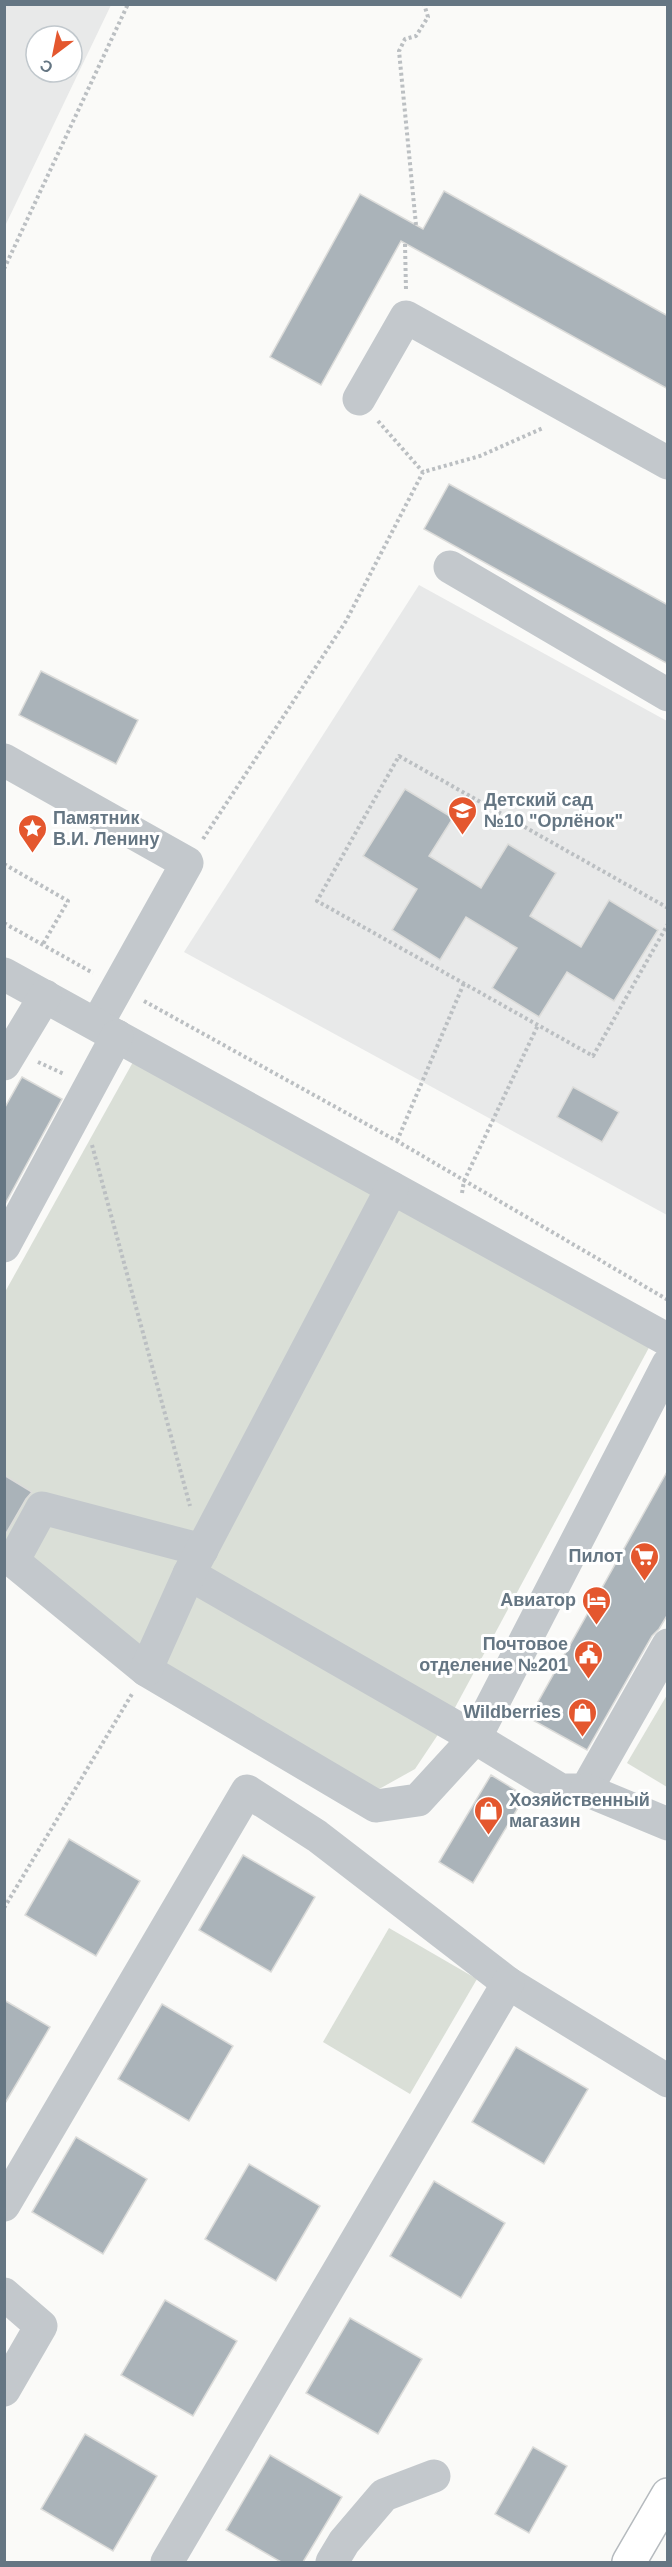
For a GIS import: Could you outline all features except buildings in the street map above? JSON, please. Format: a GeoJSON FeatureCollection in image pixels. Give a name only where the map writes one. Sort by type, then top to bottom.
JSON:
{"type":"FeatureCollection","features":[{"type":"Feature","properties":{"kind":"main road"},"geometry":{"type":"LineString","coordinates":[[629,2562],[668,2495]]}},
{"type":"Feature","properties":{"kind":"street"},"geometry":{"type":"LineString","coordinates":[[359,399],[406,317],[668,463]]}},
{"type":"Feature","properties":{"kind":"street"},"geometry":{"type":"LineString","coordinates":[[450,567],[668,695]]}},
{"type":"Feature","properties":{"kind":"street"},"geometry":{"type":"LineString","coordinates":[[4,760],[187,863],[118,987],[107,1030],[81,1104],[4,1246]]}},
{"type":"Feature","properties":{"kind":"street"},"geometry":{"type":"LineString","coordinates":[[4,974],[668,1340]]}},
{"type":"Feature","properties":{"kind":"street"},"geometry":{"type":"LineString","coordinates":[[8,1057],[45,996]]}},
{"type":"Feature","properties":{"kind":"street"},"geometry":{"type":"LineString","coordinates":[[146,1670],[195,1562],[392,1188]]}},
{"type":"Feature","properties":{"kind":"street"},"geometry":{"type":"LineString","coordinates":[[668,1364],[475,1738],[418,1800],[376,1806],[146,1670],[9,1559],[42,1508],[195,1562],[475,1738],[561,1790],[586,1790],[668,1824]]}},
{"type":"Feature","properties":{"kind":"street"},"geometry":{"type":"LineString","coordinates":[[586,1790],[668,1646]]}},
{"type":"Feature","properties":{"kind":"street"},"geometry":{"type":"LineString","coordinates":[[4,2205],[247,1791],[317,1836],[508,1983],[668,2080]]}},
{"type":"Feature","properties":{"kind":"street"},"geometry":{"type":"LineString","coordinates":[[168,2562],[508,1983]]}},
{"type":"Feature","properties":{"kind":"street"},"geometry":{"type":"LineString","coordinates":[[4,2294],[41,2326],[4,2390]]}},
{"type":"Feature","properties":{"kind":"street"},"geometry":{"type":"LineString","coordinates":[[332,2562],[344,2542],[384,2495],[434,2476]]}},
{"type":"Feature","properties":{"kind":"path"},"geometry":{"type":"LineString","coordinates":[[4,268],[128,4]]}},
{"type":"Feature","properties":{"kind":"path"},"geometry":{"type":"LineString","coordinates":[[416,225],[399,51],[405,39],[416,36],[428,17],[424,4]]}},
{"type":"Feature","properties":{"kind":"path"},"geometry":{"type":"LineString","coordinates":[[405,244],[406,317]]}},
{"type":"Feature","properties":{"kind":"path"},"geometry":{"type":"LineString","coordinates":[[359,399],[423,472]]}},
{"type":"Feature","properties":{"kind":"path"},"geometry":{"type":"LineString","coordinates":[[187,863],[346,621],[423,472],[480,456],[577,414]]}},
{"type":"Feature","properties":{"kind":"path"},"geometry":{"type":"LineString","coordinates":[[668,908],[399,756],[317,900],[593,1056],[668,924]]}},
{"type":"Feature","properties":{"kind":"path"},"geometry":{"type":"LineString","coordinates":[[4,864],[68,901],[43,944]]}},
{"type":"Feature","properties":{"kind":"path"},"geometry":{"type":"LineString","coordinates":[[4,923],[397,1141],[668,1299]]}},
{"type":"Feature","properties":{"kind":"path"},"geometry":{"type":"LineString","coordinates":[[397,1141],[464,984]]}},
{"type":"Feature","properties":{"kind":"path"},"geometry":{"type":"LineString","coordinates":[[455,1223],[464,1181],[538,1025]]}},
{"type":"Feature","properties":{"kind":"path"},"geometry":{"type":"LineString","coordinates":[[8,1057],[72,1078],[81,1104],[195,1562]]}},
{"type":"Feature","properties":{"kind":"path"},"geometry":{"type":"LineString","coordinates":[[4,1908],[146,1670]]}},
{"type":"Feature","properties":{"kind":"shaded area"},"geometry":{"type":"Polygon","coordinates":[[[4,5],[111,5],[84,61],[84,24],[24,24],[24,84],[73,84],[5,226],[4,5]]]}},
{"type":"Feature","properties":{"kind":"shaded area","name":"Детский сад №10 \"Орлёнок\""},"geometry":{"type":"Polygon","coordinates":[[[419,585],[667,721],[667,1215],[184,952],[419,585]]]}},
{"type":"Feature","properties":{"kind":"shaded area"},"geometry":{"type":"Polygon","coordinates":[[[133,1062],[652,1342],[451,1715],[415,1769],[372,1793],[142,1654],[5,1542],[5,1292],[133,1062]]]}},
{"type":"Feature","properties":{"kind":"shaded area"},"geometry":{"type":"Polygon","coordinates":[[[667,1695],[668,1787],[627,1763],[667,1695]]]}},
{"type":"Feature","properties":{"kind":"shaded area"},"geometry":{"type":"Polygon","coordinates":[[[389,1928],[477,1979],[410,2094],[323,2042],[389,1928]]]}},
{"type":"Feature","properties":{"kind":"place","name":"Детский сад №10 \"Орлёнок\""},"geometry":{"type":"Point","coordinates":[463,836]}},
{"type":"Feature","properties":{"kind":"place","name":"Памятник В.И. Ленину"},"geometry":{"type":"Point","coordinates":[32,854]}},
{"type":"Feature","properties":{"kind":"place","name":"Пилот"},"geometry":{"type":"Point","coordinates":[644,1582]}},
{"type":"Feature","properties":{"kind":"place","name":"Авиатор"},"geometry":{"type":"Point","coordinates":[597,1626]}},
{"type":"Feature","properties":{"kind":"place","name":"Почтовое отделение №201"},"geometry":{"type":"Point","coordinates":[589,1680]}},
{"type":"Feature","properties":{"kind":"place","name":"Wildberries"},"geometry":{"type":"Point","coordinates":[582,1738]}},
{"type":"Feature","properties":{"kind":"place","name":"Хозяйственный магазин"},"geometry":{"type":"Point","coordinates":[488,1836]}}]}
